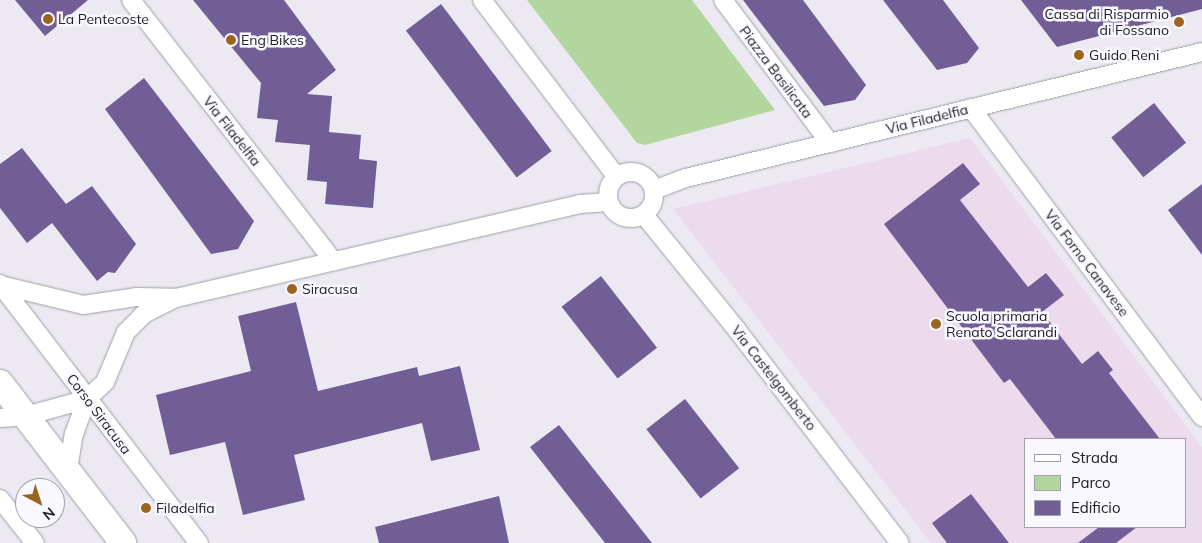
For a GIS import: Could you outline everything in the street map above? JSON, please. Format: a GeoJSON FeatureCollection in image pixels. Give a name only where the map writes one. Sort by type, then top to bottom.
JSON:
{"type":"FeatureCollection","features":[{"type":"Feature","properties":{"kind":"main road"},"geometry":{"type":"LineString","coordinates":[[0,382],[123,543]]}},
{"type":"Feature","properties":{"kind":"street","name":"Via Filadelfia"},"geometry":{"type":"LineString","coordinates":[[131,0],[334,262]]}},
{"type":"Feature","properties":{"kind":"street"},"geometry":{"type":"LineString","coordinates":[[482,0],[616,176]]}},
{"type":"Feature","properties":{"kind":"street","name":"Piazza Basilicata"},"geometry":{"type":"LineString","coordinates":[[723,0],[830,143]]}},
{"type":"Feature","properties":{"kind":"street","name":"Via Filadelfia"},"geometry":{"type":"LineString","coordinates":[[654,190],[686,178],[1202,52]]}},
{"type":"Feature","properties":{"kind":"street","name":"Via Forno Canavese"},"geometry":{"type":"LineString","coordinates":[[972,108],[1202,417]]}},
{"type":"Feature","properties":{"kind":"street"},"geometry":{"type":"LineString","coordinates":[[626,171],[642,174],[654,190],[652,206],[644,215],[624,217],[614,212],[608,202],[609,185],[616,176],[626,171]]}},
{"type":"Feature","properties":{"kind":"street"},"geometry":{"type":"LineString","coordinates":[[68,470],[74,434],[87,399],[105,382],[126,332],[144,314],[176,298],[580,204],[608,202]]}},
{"type":"Feature","properties":{"kind":"street","name":"Via Castelgomberto"},"geometry":{"type":"LineString","coordinates":[[644,215],[737,330],[900,543]]}},
{"type":"Feature","properties":{"kind":"street"},"geometry":{"type":"LineString","coordinates":[[0,285],[83,305],[137,297],[176,298]]}},
{"type":"Feature","properties":{"kind":"street","name":"Corso Siracusa"},"geometry":{"type":"LineString","coordinates":[[0,285],[199,543]]}},
{"type":"Feature","properties":{"kind":"street"},"geometry":{"type":"LineString","coordinates":[[0,418],[26,416],[87,399]]}},
{"type":"Feature","properties":{"kind":"street"},"geometry":{"type":"LineString","coordinates":[[0,499],[35,543]]}},
{"type":"Feature","properties":{"kind":"shaded area","name":"Scuola primaria Renato Sclarandi"},"geometry":{"type":"Polygon","coordinates":[[[970,138],[1202,447],[1202,543],[931,543],[673,209],[970,138]]]}},
{"type":"Feature","properties":{"kind":"green space"},"geometry":{"type":"Polygon","coordinates":[[[527,0],[692,0],[775,110],[645,145],[637,143],[527,0]]]}},
{"type":"Feature","properties":{"kind":"building","name":"La Pentecoste"},"geometry":{"type":"Polygon","coordinates":[[[15,0],[88,0],[45,36],[15,0]]]}},
{"type":"Feature","properties":{"kind":"building"},"geometry":{"type":"Polygon","coordinates":[[[193,0],[284,0],[336,70],[307,94],[332,96],[329,132],[361,135],[359,159],[377,161],[373,208],[325,204],[327,182],[307,180],[310,145],[275,142],[278,120],[257,118],[261,83],[193,0]]]}},
{"type":"Feature","properties":{"kind":"building"},"geometry":{"type":"Polygon","coordinates":[[[743,0],[803,0],[866,85],[855,100],[824,106],[743,0]]]}},
{"type":"Feature","properties":{"kind":"building"},"geometry":{"type":"Polygon","coordinates":[[[883,0],[943,0],[979,48],[967,63],[937,70],[883,0]]]}},
{"type":"Feature","properties":{"kind":"building"},"geometry":{"type":"Polygon","coordinates":[[[1021,0],[1202,0],[1202,9],[1057,47],[1021,0]]]}},
{"type":"Feature","properties":{"kind":"building"},"geometry":{"type":"Polygon","coordinates":[[[441,4],[552,151],[517,177],[406,30],[441,4]]]}},
{"type":"Feature","properties":{"kind":"building"},"geometry":{"type":"Polygon","coordinates":[[[144,78],[254,221],[238,249],[211,254],[105,109],[144,78]]]}},
{"type":"Feature","properties":{"kind":"building"},"geometry":{"type":"Polygon","coordinates":[[[1154,103],[1186,143],[1143,177],[1111,138],[1154,103]]]}},
{"type":"Feature","properties":{"kind":"building"},"geometry":{"type":"Polygon","coordinates":[[[22,148],[66,204],[92,186],[136,244],[115,273],[108,272],[97,281],[52,223],[27,243],[0,208],[0,164],[22,148]]]}},
{"type":"Feature","properties":{"kind":"building"},"geometry":{"type":"Polygon","coordinates":[[[963,163],[980,184],[960,200],[1028,287],[1046,273],[1064,295],[1042,312],[1082,364],[1098,351],[1113,370],[1109,373],[1159,438],[1055,438],[1010,379],[1004,383],[884,224],[963,163]]]}},
{"type":"Feature","properties":{"kind":"building"},"geometry":{"type":"Polygon","coordinates":[[[1202,184],[1202,255],[1168,210],[1202,184]]]}},
{"type":"Feature","properties":{"kind":"building"},"geometry":{"type":"Polygon","coordinates":[[[601,276],[657,348],[618,378],[562,307],[601,276]]]}},
{"type":"Feature","properties":{"kind":"building"},"geometry":{"type":"Polygon","coordinates":[[[296,302],[318,391],[417,367],[419,376],[460,366],[480,450],[431,461],[422,423],[294,455],[305,500],[243,515],[225,442],[170,455],[156,395],[251,371],[238,316],[296,302]]]}},
{"type":"Feature","properties":{"kind":"building"},"geometry":{"type":"Polygon","coordinates":[[[685,399],[739,468],[701,499],[646,429],[685,399]]]}},
{"type":"Feature","properties":{"kind":"building"},"geometry":{"type":"Polygon","coordinates":[[[559,425],[652,543],[605,543],[530,447],[559,425]]]}},
{"type":"Feature","properties":{"kind":"building"},"geometry":{"type":"Polygon","coordinates":[[[971,494],[1009,543],[947,543],[932,523],[971,494]]]}},
{"type":"Feature","properties":{"kind":"building"},"geometry":{"type":"Polygon","coordinates":[[[499,496],[509,543],[379,543],[375,527],[499,496]]]}},
{"type":"Feature","properties":{"kind":"building"},"geometry":{"type":"Polygon","coordinates":[[[1098,528],[1136,528],[1116,543],[1078,543],[1098,528]]]}},
{"type":"Feature","properties":{"kind":"place","name":"La Pentecoste"},"geometry":{"type":"Point","coordinates":[48,19]}},
{"type":"Feature","properties":{"kind":"place","name":"Cassa di Risparmio di Fossano"},"geometry":{"type":"Point","coordinates":[1179,22]}},
{"type":"Feature","properties":{"kind":"place","name":"Eng Bikes"},"geometry":{"type":"Point","coordinates":[231,40]}},
{"type":"Feature","properties":{"kind":"place","name":"Guido Reni"},"geometry":{"type":"Point","coordinates":[1079,55]}},
{"type":"Feature","properties":{"kind":"place","name":"Siracusa"},"geometry":{"type":"Point","coordinates":[292,289]}},
{"type":"Feature","properties":{"kind":"place","name":"Scuola primaria Renato Sclarandi"},"geometry":{"type":"Point","coordinates":[936,324]}},
{"type":"Feature","properties":{"kind":"place","name":"Filadelfia"},"geometry":{"type":"Point","coordinates":[146,508]}}]}
